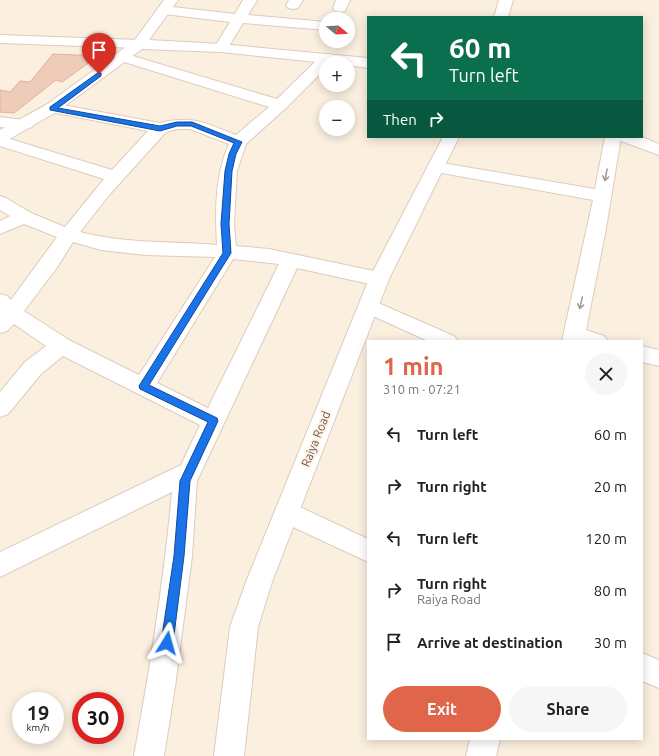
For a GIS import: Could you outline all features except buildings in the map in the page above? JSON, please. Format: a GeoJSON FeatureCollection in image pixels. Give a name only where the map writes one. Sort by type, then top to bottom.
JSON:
{"type":"FeatureCollection","features":[{"type":"Feature","properties":{"kind":"street"},"geometry":{"type":"LineString","coordinates":[[221,48],[250,0]]}},
{"type":"Feature","properties":{"kind":"street"},"geometry":{"type":"LineString","coordinates":[[501,16],[506,0]]}},
{"type":"Feature","properties":{"kind":"street"},"geometry":{"type":"LineString","coordinates":[[0,137],[26,124],[52,108],[123,57],[139,44],[168,5],[198,15],[239,17],[319,25]]}},
{"type":"Feature","properties":{"kind":"street"},"geometry":{"type":"LineString","coordinates":[[0,39],[221,48],[319,57]]}},
{"type":"Feature","properties":{"kind":"street"},"geometry":{"type":"LineString","coordinates":[[123,57],[280,105]]}},
{"type":"Feature","properties":{"kind":"street"},"geometry":{"type":"LineString","coordinates":[[355,61],[367,63]]}},
{"type":"Feature","properties":{"kind":"street"},"geometry":{"type":"LineString","coordinates":[[144,386],[227,253],[225,224],[228,171],[238,142],[280,105],[319,66]]}},
{"type":"Feature","properties":{"kind":"street"},"geometry":{"type":"LineString","coordinates":[[52,108],[160,128],[177,124],[192,124],[238,142]]}},
{"type":"Feature","properties":{"kind":"street"},"geometry":{"type":"LineString","coordinates":[[0,122],[26,124]]}},
{"type":"Feature","properties":{"kind":"street"},"geometry":{"type":"LineString","coordinates":[[160,128],[116,177],[68,235],[49,264],[4,313],[61,346],[213,421]]}},
{"type":"Feature","properties":{"kind":"street","name":"Raiya Road"},"geometry":{"type":"LineString","coordinates":[[229,756],[244,627],[259,582],[379,279],[450,138]]}},
{"type":"Feature","properties":{"kind":"street"},"geometry":{"type":"LineString","coordinates":[[589,340],[573,338],[596,234],[613,138]]}},
{"type":"Feature","properties":{"kind":"street"},"geometry":{"type":"LineString","coordinates":[[629,138],[659,150]]}},
{"type":"Feature","properties":{"kind":"street"},"geometry":{"type":"LineString","coordinates":[[0,140],[116,177]]}},
{"type":"Feature","properties":{"kind":"street"},"geometry":{"type":"LineString","coordinates":[[436,167],[603,196]]}},
{"type":"Feature","properties":{"kind":"street"},"geometry":{"type":"LineString","coordinates":[[0,202],[24,217],[68,235],[101,244],[123,247],[201,250],[268,256],[379,279]]}},
{"type":"Feature","properties":{"kind":"street"},"geometry":{"type":"LineString","coordinates":[[0,228],[24,217]]}},
{"type":"Feature","properties":{"kind":"street"},"geometry":{"type":"LineString","coordinates":[[149,756],[161,687],[179,556],[185,481],[290,261]]}},
{"type":"Feature","properties":{"kind":"street"},"geometry":{"type":"LineString","coordinates":[[369,306],[445,340]]}},
{"type":"Feature","properties":{"kind":"street"},"geometry":{"type":"LineString","coordinates":[[0,408],[33,368],[61,346]]}},
{"type":"Feature","properties":{"kind":"street"},"geometry":{"type":"LineString","coordinates":[[643,354],[659,358]]}},
{"type":"Feature","properties":{"kind":"street"},"geometry":{"type":"LineString","coordinates":[[0,565],[189,472]]}},
{"type":"Feature","properties":{"kind":"street"},"geometry":{"type":"LineString","coordinates":[[287,512],[367,551]]}},
{"type":"Feature","properties":{"kind":"street"},"geometry":{"type":"LineString","coordinates":[[643,668],[659,674]]}},
{"type":"Feature","properties":{"kind":"street"},"geometry":{"type":"LineString","coordinates":[[481,756],[485,740]]}},
{"type":"Feature","properties":{"kind":"route"},"geometry":{"type":"LineString","coordinates":[[99,74],[52,108],[160,128],[177,124],[192,124],[238,142],[228,171],[225,224],[227,253],[144,386],[213,421],[185,481],[179,556],[167,643]]}}]}
